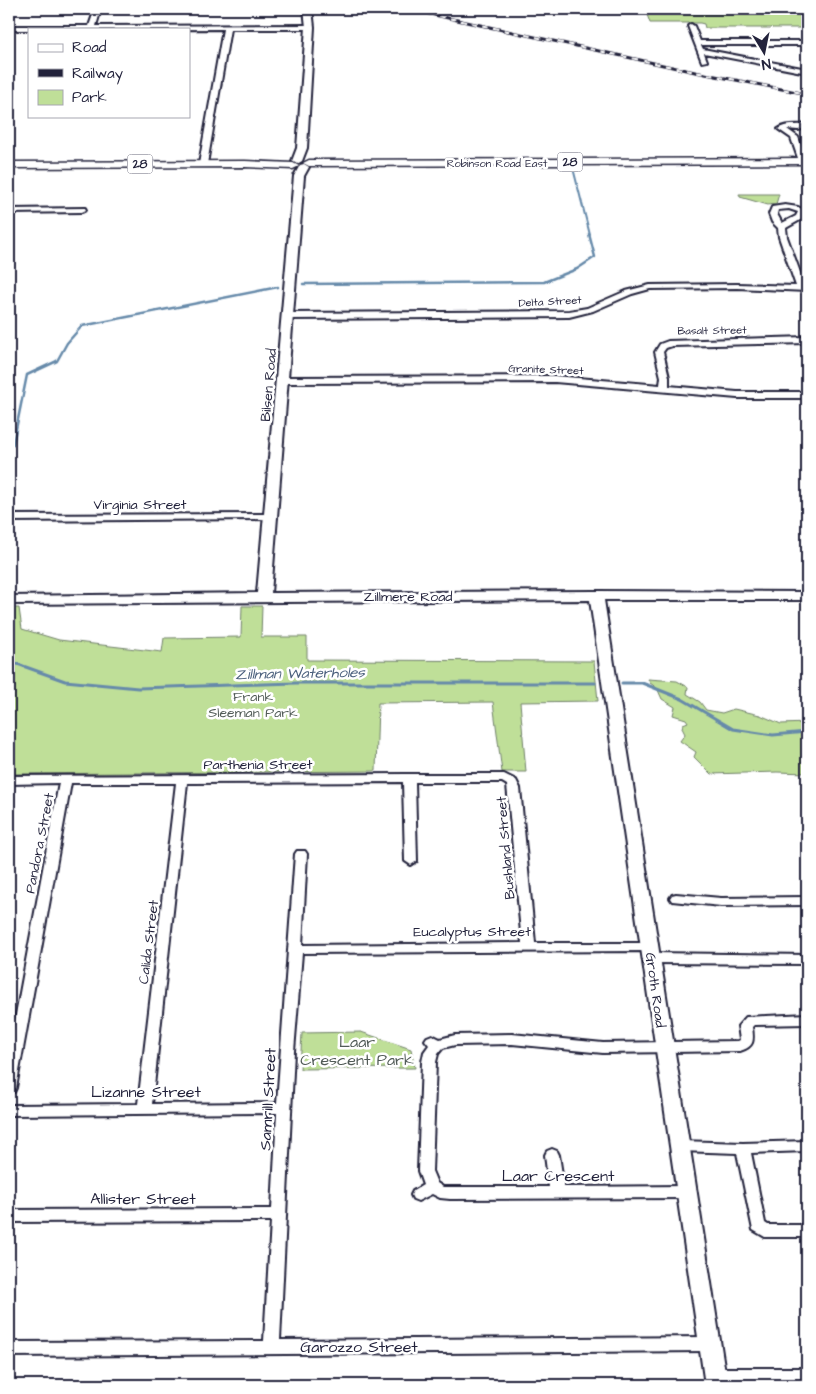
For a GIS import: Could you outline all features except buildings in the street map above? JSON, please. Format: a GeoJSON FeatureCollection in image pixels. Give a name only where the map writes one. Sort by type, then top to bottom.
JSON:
{"type":"FeatureCollection","features":[{"type":"Feature","properties":{"kind":"main road","name":"Robinson Road East"},"geometry":{"type":"LineString","coordinates":[[9,165],[805,162]]}},
{"type":"Feature","properties":{"kind":"street"},"geometry":{"type":"LineString","coordinates":[[92,28],[98,9]]}},
{"type":"Feature","properties":{"kind":"street","name":"Bilsen Road"},"geometry":{"type":"LineString","coordinates":[[264,597],[284,380],[310,11]]}},
{"type":"Feature","properties":{"kind":"street"},"geometry":{"type":"LineString","coordinates":[[9,28],[310,26]]}},
{"type":"Feature","properties":{"kind":"street"},"geometry":{"type":"LineString","coordinates":[[691,26],[704,62]]}},
{"type":"Feature","properties":{"kind":"street"},"geometry":{"type":"LineString","coordinates":[[203,164],[227,27]]}},
{"type":"Feature","properties":{"kind":"street"},"geometry":{"type":"LineString","coordinates":[[699,46],[807,43]]}},
{"type":"Feature","properties":{"kind":"street"},"geometry":{"type":"LineString","coordinates":[[699,46],[807,71]]}},
{"type":"Feature","properties":{"kind":"street"},"geometry":{"type":"LineString","coordinates":[[805,162],[794,137],[782,128],[807,126]]}},
{"type":"Feature","properties":{"kind":"street"},"geometry":{"type":"LineString","coordinates":[[794,137],[798,128]]}},
{"type":"Feature","properties":{"kind":"street"},"geometry":{"type":"LineString","coordinates":[[9,211],[82,210]]}},
{"type":"Feature","properties":{"kind":"street"},"geometry":{"type":"LineString","coordinates":[[782,227],[782,233],[804,289]]}},
{"type":"Feature","properties":{"kind":"street","name":"Delta Street"},"geometry":{"type":"LineString","coordinates":[[288,316],[569,314],[588,310],[636,290],[650,288],[744,286],[804,289]]}},
{"type":"Feature","properties":{"kind":"street","name":"Basalt Street"},"geometry":{"type":"LineString","coordinates":[[664,388],[665,381],[659,352],[663,346],[671,343],[807,340]]}},
{"type":"Feature","properties":{"kind":"street","name":"Granite Street"},"geometry":{"type":"LineString","coordinates":[[284,380],[555,379],[737,395],[807,395]]}},
{"type":"Feature","properties":{"kind":"street","name":"Virginia Street"},"geometry":{"type":"LineString","coordinates":[[9,518],[272,517]]}},
{"type":"Feature","properties":{"kind":"street","name":"Zillmere Road"},"geometry":{"type":"LineString","coordinates":[[9,600],[596,595],[807,596]]}},
{"type":"Feature","properties":{"kind":"street","name":"Groth Road"},"geometry":{"type":"LineString","coordinates":[[596,595],[716,1380]]}},
{"type":"Feature","properties":{"kind":"street","name":"Parthenia Street"},"geometry":{"type":"LineString","coordinates":[[9,780],[497,777],[507,780]]}},
{"type":"Feature","properties":{"kind":"street"},"geometry":{"type":"LineString","coordinates":[[409,778],[411,861]]}},
{"type":"Feature","properties":{"kind":"street","name":"Calida Street"},"geometry":{"type":"LineString","coordinates":[[144,1109],[182,779]]}},
{"type":"Feature","properties":{"kind":"street","name":"Pandora Street"},"geometry":{"type":"LineString","coordinates":[[9,1088],[66,780]]}},
{"type":"Feature","properties":{"kind":"street","name":"Bushland Street"},"geometry":{"type":"LineString","coordinates":[[507,780],[512,783],[514,788],[529,946]]}},
{"type":"Feature","properties":{"kind":"street","name":"Samrill Street"},"geometry":{"type":"LineString","coordinates":[[272,1347],[284,1108],[301,854]]}},
{"type":"Feature","properties":{"kind":"street"},"geometry":{"type":"LineString","coordinates":[[676,898],[720,902],[807,901]]}},
{"type":"Feature","properties":{"kind":"street","name":"Eucalyptus Street"},"geometry":{"type":"LineString","coordinates":[[295,949],[529,946],[807,960]]}},
{"type":"Feature","properties":{"kind":"street"},"geometry":{"type":"LineString","coordinates":[[418,1195],[432,1187],[425,1171],[429,1062],[435,1042],[512,1039],[604,1048],[740,1046],[747,1042],[745,1026],[750,1020],[807,1018]]}},
{"type":"Feature","properties":{"kind":"street","name":"Lizanne Street"},"geometry":{"type":"LineString","coordinates":[[9,1110],[284,1108]]}},
{"type":"Feature","properties":{"kind":"street"},"geometry":{"type":"LineString","coordinates":[[680,1146],[743,1148],[807,1146]]}},
{"type":"Feature","properties":{"kind":"street"},"geometry":{"type":"LineString","coordinates":[[743,1148],[759,1228],[768,1232],[807,1231]]}},
{"type":"Feature","properties":{"kind":"street"},"geometry":{"type":"LineString","coordinates":[[552,1155],[556,1193]]}},
{"type":"Feature","properties":{"kind":"street","name":"Laar Crescent"},"geometry":{"type":"LineString","coordinates":[[432,1187],[440,1192],[450,1193],[687,1192]]}},
{"type":"Feature","properties":{"kind":"street","name":"Allister Street"},"geometry":{"type":"LineString","coordinates":[[9,1216],[278,1215]]}},
{"type":"Feature","properties":{"kind":"street","name":"Garozzo Street"},"geometry":{"type":"LineString","coordinates":[[9,1349],[710,1344]]}},
{"type":"Feature","properties":{"kind":"street"},"geometry":{"type":"LineString","coordinates":[[716,1380],[807,1375]]}},
{"type":"Feature","properties":{"kind":"green space"},"geometry":{"type":"Polygon","coordinates":[[[645,9],[807,9],[807,28],[705,28],[704,24],[700,23],[650,23],[645,9]]]}},
{"type":"Feature","properties":{"kind":"green space"},"geometry":{"type":"Polygon","coordinates":[[[739,194],[779,194],[776,204],[768,205],[740,197],[739,194]]]}},
{"type":"Feature","properties":{"kind":"green space","name":"Frank Sleeman Park"},"geometry":{"type":"Polygon","coordinates":[[[242,606],[262,606],[261,637],[307,637],[307,660],[594,661],[598,701],[520,702],[526,772],[502,772],[493,702],[378,703],[376,771],[9,774],[9,608],[19,608],[22,629],[59,640],[162,652],[164,638],[241,637],[242,606]]]}},
{"type":"Feature","properties":{"kind":"green space"},"geometry":{"type":"Polygon","coordinates":[[[648,679],[677,681],[688,687],[687,694],[700,702],[706,710],[722,713],[734,709],[760,715],[781,724],[807,723],[807,773],[711,774],[694,757],[696,752],[680,741],[685,734],[682,728],[683,724],[688,722],[686,719],[673,715],[675,707],[662,699],[657,688],[648,679]]]}},
{"type":"Feature","properties":{"kind":"green space","name":"Laar Crescent Park"},"geometry":{"type":"Polygon","coordinates":[[[361,1032],[411,1049],[415,1068],[300,1069],[302,1033],[361,1032]]]}},
{"type":"Feature","properties":{"kind":"waterway"},"geometry":{"type":"LineString","coordinates":[[573,168],[590,235]]}},
{"type":"Feature","properties":{"kind":"waterway"},"geometry":{"type":"LineString","coordinates":[[303,284],[544,282],[577,269],[595,257],[589,234]]}},
{"type":"Feature","properties":{"kind":"waterway"},"geometry":{"type":"LineString","coordinates":[[9,447],[13,444],[27,375],[57,361],[67,343],[82,326],[278,287]]}},
{"type":"Feature","properties":{"kind":"waterway","name":"Zillman Waterholes"},"geometry":{"type":"LineString","coordinates":[[9,661],[65,681],[138,688],[296,683],[595,683]]}},
{"type":"Feature","properties":{"kind":"waterway","name":"Zillman Waterholes"},"geometry":{"type":"LineString","coordinates":[[622,683],[642,683],[682,699],[733,729],[773,735],[807,732]]}},
{"type":"Feature","properties":{"kind":"railway"},"geometry":{"type":"LineString","coordinates":[[407,9],[695,72],[807,94]]}}]}
